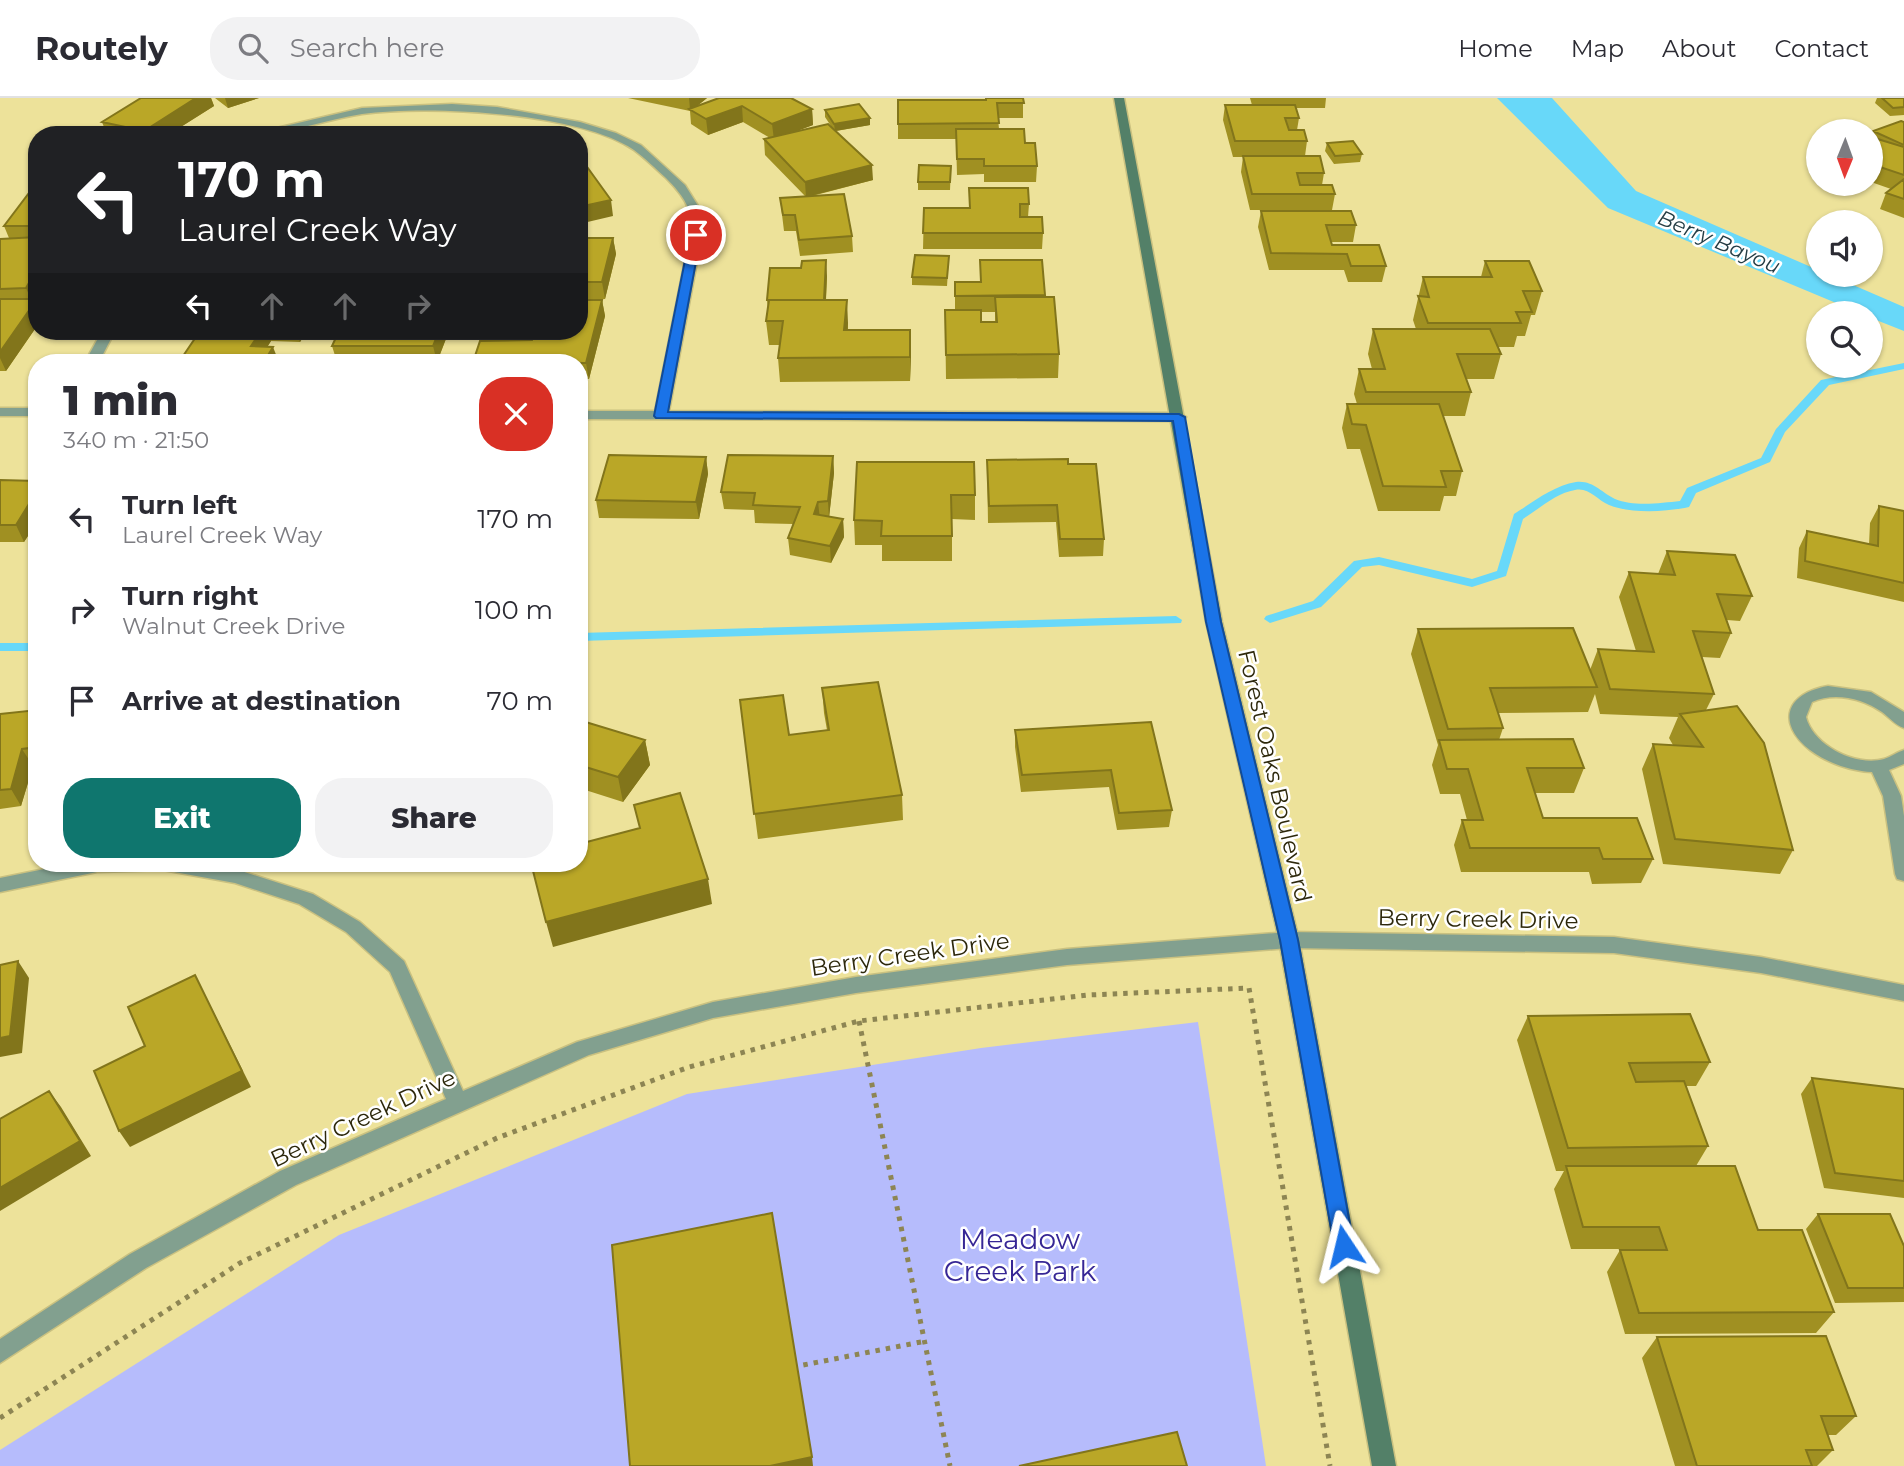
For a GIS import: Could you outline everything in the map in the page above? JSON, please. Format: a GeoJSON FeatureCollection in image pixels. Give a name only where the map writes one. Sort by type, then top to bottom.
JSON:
{"type":"FeatureCollection","features":[{"type":"Feature","properties":{"kind":"street","name":"Forest Oaks Boulevard"},"geometry":{"type":"LineString","coordinates":[[1119,98],[1179,417],[1214,622],[1289,940],[1384,1466]]}},
{"type":"Feature","properties":{"kind":"street"},"geometry":{"type":"LineString","coordinates":[[293,126],[362,111],[452,107],[497,110],[583,126]]}},
{"type":"Feature","properties":{"kind":"street"},"geometry":{"type":"LineString","coordinates":[[588,128],[637,147],[679,185],[694,209],[696,235],[661,416]]}},
{"type":"Feature","properties":{"kind":"street"},"geometry":{"type":"LineString","coordinates":[[0,412],[28,412]]}},
{"type":"Feature","properties":{"kind":"street"},"geometry":{"type":"LineString","coordinates":[[588,415],[1179,417]]}},
{"type":"Feature","properties":{"kind":"street"},"geometry":{"type":"LineString","coordinates":[[1904,722],[1881,704],[1854,693],[1820,692],[1800,706],[1797,717],[1801,729],[1824,751],[1860,765],[1894,763],[1904,756]]}},
{"type":"Feature","properties":{"kind":"street"},"geometry":{"type":"LineString","coordinates":[[1878,766],[1892,796],[1904,874]]}},
{"type":"Feature","properties":{"kind":"street"},"geometry":{"type":"LineString","coordinates":[[0,885],[60,872]]}},
{"type":"Feature","properties":{"kind":"street"},"geometry":{"type":"LineString","coordinates":[[213,872],[235,876],[306,899],[354,927],[397,967],[458,1101]]}},
{"type":"Feature","properties":{"kind":"street","name":"Berry Creek Drive"},"geometry":{"type":"LineString","coordinates":[[0,1352],[138,1261],[288,1178],[458,1101],[584,1048],[700,1014],[856,985],[1067,957],[1289,940],[1614,946],[1761,965],[1904,993]]}},
{"type":"Feature","properties":{"kind":"path"},"geometry":{"type":"LineString","coordinates":[[856,985],[859,1021],[950,1466]]}},
{"type":"Feature","properties":{"kind":"path"},"geometry":{"type":"LineString","coordinates":[[0,1418],[240,1263],[497,1138],[689,1067],[859,1021],[1088,995],[1249,988],[1330,1466]]}},
{"type":"Feature","properties":{"kind":"path"},"geometry":{"type":"LineString","coordinates":[[792,1367],[926,1341]]}},
{"type":"Feature","properties":{"kind":"green space","name":"Meadow Creek Park"},"geometry":{"type":"Polygon","coordinates":[[[1198,1022],[1266,1466],[0,1466],[0,1450],[339,1235],[687,1094],[981,1048],[1198,1022]]]}},
{"type":"Feature","properties":{"kind":"water","name":"Berry Bayou"},"geometry":{"type":"Polygon","coordinates":[[[1497,98],[1552,98],[1636,191],[1806,265],[1806,287],[1858,287],[1904,307],[1904,331],[1883,323],[1883,301],[1831,301],[1608,208],[1497,98]]]}},
{"type":"Feature","properties":{"kind":"building"},"geometry":{"type":"Polygon","coordinates":[[[141,98],[196,98],[152,126],[121,126],[102,122],[141,98]]]}},
{"type":"Feature","properties":{"kind":"building"},"geometry":{"type":"Polygon","coordinates":[[[719,98],[791,98],[812,109],[772,124],[742,106],[706,119],[689,109],[719,98]]]}},
{"type":"Feature","properties":{"kind":"building"},"geometry":{"type":"Polygon","coordinates":[[[1023,98],[1024,103],[997,103],[999,123],[898,124],[898,100],[1023,98]]]}},
{"type":"Feature","properties":{"kind":"building"},"geometry":{"type":"Polygon","coordinates":[[[1882,98],[1904,98],[1904,107],[1893,108],[1882,98]]]}},
{"type":"Feature","properties":{"kind":"building"},"geometry":{"type":"Polygon","coordinates":[[[859,104],[870,118],[834,124],[825,110],[859,104]]]}},
{"type":"Feature","properties":{"kind":"building"},"geometry":{"type":"Polygon","coordinates":[[[1225,105],[1295,105],[1299,118],[1285,118],[1289,130],[1304,130],[1307,141],[1235,141],[1225,105]]]}},
{"type":"Feature","properties":{"kind":"building"},"geometry":{"type":"Polygon","coordinates":[[[1904,122],[1904,145],[1883,136],[1883,127],[1904,122]]]}},
{"type":"Feature","properties":{"kind":"building"},"geometry":{"type":"Polygon","coordinates":[[[828,124],[872,165],[805,182],[764,139],[828,124]]]}},
{"type":"Feature","properties":{"kind":"building"},"geometry":{"type":"Polygon","coordinates":[[[956,129],[1024,129],[1025,143],[1035,143],[1037,166],[984,166],[984,159],[957,159],[956,129]]]}},
{"type":"Feature","properties":{"kind":"building"},"geometry":{"type":"Polygon","coordinates":[[[1353,141],[1362,154],[1335,156],[1327,143],[1353,141]]]}},
{"type":"Feature","properties":{"kind":"building"},"geometry":{"type":"Polygon","coordinates":[[[1883,141],[1904,147],[1904,175],[1883,168],[1883,141]]]}},
{"type":"Feature","properties":{"kind":"building"},"geometry":{"type":"Polygon","coordinates":[[[1243,156],[1320,156],[1324,173],[1297,173],[1300,185],[1332,185],[1335,194],[1252,194],[1243,156]]]}},
{"type":"Feature","properties":{"kind":"building"},"geometry":{"type":"Polygon","coordinates":[[[919,165],[951,166],[950,182],[918,182],[919,165]]]}},
{"type":"Feature","properties":{"kind":"building"},"geometry":{"type":"Polygon","coordinates":[[[588,168],[611,200],[588,205],[588,168]]]}},
{"type":"Feature","properties":{"kind":"building"},"geometry":{"type":"Polygon","coordinates":[[[1904,179],[1904,199],[1886,193],[1904,179]]]}},
{"type":"Feature","properties":{"kind":"building"},"geometry":{"type":"Polygon","coordinates":[[[969,188],[1028,188],[1029,204],[1020,204],[1020,217],[1042,217],[1043,233],[923,233],[924,208],[970,208],[969,188]]]}},
{"type":"Feature","properties":{"kind":"building"},"geometry":{"type":"Polygon","coordinates":[[[28,194],[28,226],[4,226],[28,194]]]}},
{"type":"Feature","properties":{"kind":"building"},"geometry":{"type":"Polygon","coordinates":[[[844,194],[852,236],[799,240],[795,215],[783,215],[780,198],[844,194]]]}},
{"type":"Feature","properties":{"kind":"building"},"geometry":{"type":"Polygon","coordinates":[[[1261,211],[1351,211],[1356,225],[1326,225],[1332,245],[1379,245],[1386,266],[1351,266],[1347,254],[1271,253],[1261,211]]]}},
{"type":"Feature","properties":{"kind":"building"},"geometry":{"type":"Polygon","coordinates":[[[28,237],[26,288],[0,289],[0,239],[28,237]]]}},
{"type":"Feature","properties":{"kind":"building"},"geometry":{"type":"Polygon","coordinates":[[[588,238],[613,238],[602,282],[588,282],[588,238]]]}},
{"type":"Feature","properties":{"kind":"building"},"geometry":{"type":"Polygon","coordinates":[[[915,255],[949,256],[947,278],[912,277],[915,255]]]}},
{"type":"Feature","properties":{"kind":"building"},"geometry":{"type":"Polygon","coordinates":[[[826,260],[824,300],[767,300],[770,268],[801,268],[802,261],[826,260]]]}},
{"type":"Feature","properties":{"kind":"building"},"geometry":{"type":"Polygon","coordinates":[[[980,260],[1042,260],[1045,295],[955,296],[955,282],[981,282],[980,260]]]}},
{"type":"Feature","properties":{"kind":"building"},"geometry":{"type":"Polygon","coordinates":[[[1485,261],[1529,261],[1542,291],[1523,291],[1532,312],[1516,312],[1521,323],[1428,323],[1418,296],[1429,297],[1423,277],[1492,277],[1485,261]]]}},
{"type":"Feature","properties":{"kind":"building"},"geometry":{"type":"Polygon","coordinates":[[[995,297],[1054,297],[1059,354],[946,355],[945,310],[981,310],[981,322],[997,322],[995,297]]]}},
{"type":"Feature","properties":{"kind":"building"},"geometry":{"type":"Polygon","coordinates":[[[0,299],[28,299],[28,312],[0,352],[0,299]]]}},
{"type":"Feature","properties":{"kind":"building"},"geometry":{"type":"Polygon","coordinates":[[[588,300],[602,300],[588,355],[476,354],[480,341],[588,340],[588,300]]]}},
{"type":"Feature","properties":{"kind":"building"},"geometry":{"type":"Polygon","coordinates":[[[769,300],[847,300],[844,330],[910,330],[910,357],[778,358],[783,321],[766,321],[769,300]]]}},
{"type":"Feature","properties":{"kind":"building"},"geometry":{"type":"Polygon","coordinates":[[[1373,329],[1490,329],[1501,354],[1457,354],[1471,392],[1366,392],[1359,369],[1385,369],[1373,329]]]}},
{"type":"Feature","properties":{"kind":"building"},"geometry":{"type":"Polygon","coordinates":[[[194,340],[255,340],[251,346],[273,347],[269,354],[184,354],[194,340]]]}},
{"type":"Feature","properties":{"kind":"building"},"geometry":{"type":"Polygon","coordinates":[[[335,340],[435,340],[433,346],[332,346],[335,340]]]}},
{"type":"Feature","properties":{"kind":"building"},"geometry":{"type":"Polygon","coordinates":[[[1347,404],[1439,404],[1462,471],[1441,471],[1446,487],[1383,486],[1366,425],[1352,424],[1347,404]]]}},
{"type":"Feature","properties":{"kind":"building"},"geometry":{"type":"Polygon","coordinates":[[[609,455],[706,457],[696,502],[596,500],[609,455]]]}},
{"type":"Feature","properties":{"kind":"building"},"geometry":{"type":"Polygon","coordinates":[[[728,455],[833,456],[828,501],[818,502],[814,514],[843,519],[830,546],[788,538],[800,507],[753,505],[755,493],[721,492],[728,455]]]}},
{"type":"Feature","properties":{"kind":"building"},"geometry":{"type":"Polygon","coordinates":[[[1068,459],[1068,464],[1096,464],[1104,539],[1060,539],[1057,505],[989,506],[987,460],[1068,459]]]}},
{"type":"Feature","properties":{"kind":"building"},"geometry":{"type":"Polygon","coordinates":[[[857,462],[974,462],[975,495],[951,495],[952,536],[881,536],[882,521],[854,520],[857,462]]]}},
{"type":"Feature","properties":{"kind":"building"},"geometry":{"type":"Polygon","coordinates":[[[0,480],[28,481],[28,506],[16,525],[0,525],[0,480]]]}},
{"type":"Feature","properties":{"kind":"building"},"geometry":{"type":"Polygon","coordinates":[[[1879,506],[1904,511],[1904,583],[1805,561],[1807,531],[1878,546],[1879,506]]]}},
{"type":"Feature","properties":{"kind":"building"},"geometry":{"type":"Polygon","coordinates":[[[1667,551],[1735,555],[1752,596],[1717,594],[1731,633],[1693,631],[1714,694],[1610,689],[1598,649],[1654,652],[1629,572],[1675,575],[1667,551]]]}},
{"type":"Feature","properties":{"kind":"building"},"geometry":{"type":"Polygon","coordinates":[[[1573,628],[1597,687],[1490,688],[1503,728],[1448,729],[1418,629],[1573,628]]]}},
{"type":"Feature","properties":{"kind":"building"},"geometry":{"type":"Polygon","coordinates":[[[878,682],[902,795],[754,814],[740,700],[783,695],[789,735],[829,730],[822,688],[878,682]]]}},
{"type":"Feature","properties":{"kind":"building"},"geometry":{"type":"Polygon","coordinates":[[[1737,706],[1764,743],[1793,850],[1675,839],[1653,744],[1703,747],[1680,714],[1737,706]]]}},
{"type":"Feature","properties":{"kind":"building"},"geometry":{"type":"Polygon","coordinates":[[[28,711],[28,748],[22,749],[11,789],[0,790],[0,714],[28,711]]]}},
{"type":"Feature","properties":{"kind":"building"},"geometry":{"type":"Polygon","coordinates":[[[1151,722],[1172,810],[1119,813],[1111,770],[1022,775],[1015,730],[1151,722]]]}},
{"type":"Feature","properties":{"kind":"building"},"geometry":{"type":"Polygon","coordinates":[[[588,723],[645,740],[618,777],[588,768],[588,723]]]}},
{"type":"Feature","properties":{"kind":"building"},"geometry":{"type":"Polygon","coordinates":[[[1573,739],[1584,768],[1527,768],[1543,818],[1637,818],[1653,859],[1603,859],[1599,848],[1470,848],[1462,820],[1483,820],[1468,769],[1447,769],[1439,740],[1573,739]]]}},
{"type":"Feature","properties":{"kind":"building"},"geometry":{"type":"Polygon","coordinates":[[[680,793],[708,879],[546,922],[533,872],[588,872],[588,842],[640,828],[634,805],[680,793]]]}},
{"type":"Feature","properties":{"kind":"building"},"geometry":{"type":"Polygon","coordinates":[[[18,961],[10,1036],[0,1038],[0,965],[18,961]]]}},
{"type":"Feature","properties":{"kind":"building"},"geometry":{"type":"Polygon","coordinates":[[[195,975],[242,1071],[119,1131],[94,1071],[145,1046],[128,1007],[195,975]]]}},
{"type":"Feature","properties":{"kind":"building"},"geometry":{"type":"Polygon","coordinates":[[[1690,1014],[1710,1062],[1629,1063],[1636,1082],[1684,1081],[1708,1146],[1568,1148],[1528,1016],[1690,1014]]]}},
{"type":"Feature","properties":{"kind":"building"},"geometry":{"type":"Polygon","coordinates":[[[1812,1078],[1904,1089],[1904,1181],[1835,1173],[1812,1078]]]}},
{"type":"Feature","properties":{"kind":"building"},"geometry":{"type":"Polygon","coordinates":[[[49,1091],[80,1141],[0,1188],[0,1119],[49,1091]]]}},
{"type":"Feature","properties":{"kind":"building"},"geometry":{"type":"Polygon","coordinates":[[[1566,1166],[1735,1166],[1758,1230],[1802,1230],[1834,1312],[1639,1313],[1620,1250],[1667,1250],[1659,1227],[1583,1227],[1566,1166]]]}},
{"type":"Feature","properties":{"kind":"building"},"geometry":{"type":"Polygon","coordinates":[[[772,1213],[812,1457],[770,1466],[630,1466],[612,1245],[772,1213]]]}},
{"type":"Feature","properties":{"kind":"building"},"geometry":{"type":"Polygon","coordinates":[[[1818,1214],[1890,1214],[1904,1246],[1904,1288],[1848,1288],[1818,1214]]]}},
{"type":"Feature","properties":{"kind":"building"},"geometry":{"type":"Polygon","coordinates":[[[1826,1336],[1856,1416],[1821,1416],[1833,1450],[1806,1450],[1812,1466],[1697,1466],[1657,1337],[1826,1336]]]}},
{"type":"Feature","properties":{"kind":"building"},"geometry":{"type":"Polygon","coordinates":[[[1177,1432],[1187,1466],[1019,1466],[1177,1432]]]}},
{"type":"Feature","properties":{"kind":"waterway"},"geometry":{"type":"LineString","coordinates":[[1270,619],[1317,604],[1358,564],[1379,561],[1472,583],[1502,573],[1518,517],[1553,494],[1568,488],[1588,487],[1609,501],[1621,505],[1685,504],[1691,491],[1766,460],[1780,431],[1825,382],[1904,366]]}},
{"type":"Feature","properties":{"kind":"waterway"},"geometry":{"type":"LineString","coordinates":[[588,637],[1176,620]]}},
{"type":"Feature","properties":{"kind":"waterway"},"geometry":{"type":"LineString","coordinates":[[0,647],[28,647]]}},
{"type":"Feature","properties":{"kind":"route"},"geometry":{"type":"LineString","coordinates":[[696,235],[661,416],[1179,417],[1214,622],[1289,940],[1344,1246]]}}]}
